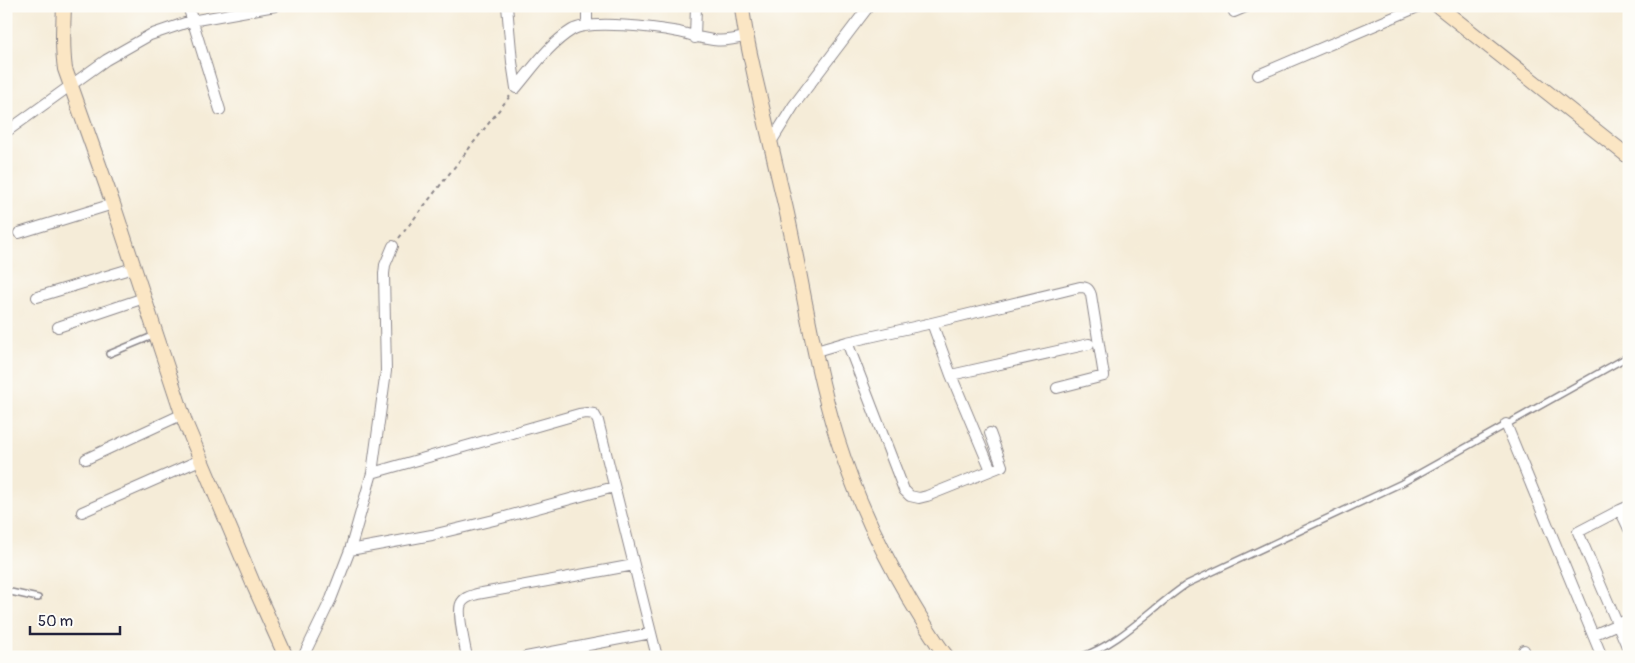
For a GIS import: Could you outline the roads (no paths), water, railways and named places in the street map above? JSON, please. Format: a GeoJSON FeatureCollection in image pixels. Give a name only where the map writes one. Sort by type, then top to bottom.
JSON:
{"type":"FeatureCollection","features":[{"type":"Feature","properties":{"kind":"street"},"geometry":{"type":"LineString","coordinates":[[64,6],[62,52],[70,85],[201,463],[286,657]]}},
{"type":"Feature","properties":{"kind":"street"},"geometry":{"type":"LineString","coordinates":[[188,6],[191,21],[220,110]]}},
{"type":"Feature","properties":{"kind":"street"},"geometry":{"type":"LineString","coordinates":[[6,132],[70,85],[150,34],[191,21],[275,6]]}},
{"type":"Feature","properties":{"kind":"street"},"geometry":{"type":"LineString","coordinates":[[507,6],[516,88],[563,37],[574,29],[586,25],[673,31],[695,38],[724,41],[747,39]]}},
{"type":"Feature","properties":{"kind":"street"},"geometry":{"type":"LineString","coordinates":[[586,25],[587,6]]}},
{"type":"Feature","properties":{"kind":"street"},"geometry":{"type":"LineString","coordinates":[[695,38],[696,6]]}},
{"type":"Feature","properties":{"kind":"street"},"geometry":{"type":"LineString","coordinates":[[742,6],[747,39],[837,438],[855,490],[874,534],[932,637],[947,657]]}},
{"type":"Feature","properties":{"kind":"street"},"geometry":{"type":"LineString","coordinates":[[771,142],[794,105],[869,6]]}},
{"type":"Feature","properties":{"kind":"street"},"geometry":{"type":"LineString","coordinates":[[1234,12],[1248,6]]}},
{"type":"Feature","properties":{"kind":"street"},"geometry":{"type":"LineString","coordinates":[[1258,75],[1420,6]]}},
{"type":"Feature","properties":{"kind":"street"},"geometry":{"type":"LineString","coordinates":[[1438,6],[1629,157]]}},
{"type":"Feature","properties":{"kind":"street"},"geometry":{"type":"LineString","coordinates":[[18,233],[112,204]]}},
{"type":"Feature","properties":{"kind":"street"},"geometry":{"type":"LineString","coordinates":[[303,657],[331,599],[350,550],[372,473],[386,371],[384,274],[385,265],[393,246]]}},
{"type":"Feature","properties":{"kind":"street"},"geometry":{"type":"LineString","coordinates":[[37,297],[133,268]]}},
{"type":"Feature","properties":{"kind":"street"},"geometry":{"type":"LineString","coordinates":[[816,351],[847,342],[1086,287],[1091,295],[1104,376],[1057,388]]}},
{"type":"Feature","properties":{"kind":"street"},"geometry":{"type":"LineString","coordinates":[[58,327],[144,298]]}},
{"type":"Feature","properties":{"kind":"street"},"geometry":{"type":"LineString","coordinates":[[932,323],[951,375],[991,470]]}},
{"type":"Feature","properties":{"kind":"street"},"geometry":{"type":"LineString","coordinates":[[847,342],[892,463],[904,490],[910,496],[919,498],[927,496],[1002,466],[990,434]]}},
{"type":"Feature","properties":{"kind":"street"},"geometry":{"type":"LineString","coordinates":[[951,375],[1090,344]]}},
{"type":"Feature","properties":{"kind":"street"},"geometry":{"type":"LineString","coordinates":[[372,473],[586,413],[594,414],[598,421],[657,657]]}},
{"type":"Feature","properties":{"kind":"street"},"geometry":{"type":"LineString","coordinates":[[86,459],[183,414]]}},
{"type":"Feature","properties":{"kind":"street"},"geometry":{"type":"LineString","coordinates":[[1506,424],[1602,657]]}},
{"type":"Feature","properties":{"kind":"street"},"geometry":{"type":"LineString","coordinates":[[82,512],[201,463]]}},
{"type":"Feature","properties":{"kind":"street"},"geometry":{"type":"LineString","coordinates":[[350,550],[432,535],[494,520],[614,486]]}},
{"type":"Feature","properties":{"kind":"street"},"geometry":{"type":"LineString","coordinates":[[1629,529],[1625,508],[1578,532],[1629,651]]}},
{"type":"Feature","properties":{"kind":"street"},"geometry":{"type":"LineString","coordinates":[[467,657],[460,614],[460,604],[466,597],[634,565]]}},
{"type":"Feature","properties":{"kind":"street"},"geometry":{"type":"LineString","coordinates":[[1593,635],[1629,619]]}},
{"type":"Feature","properties":{"kind":"street"},"geometry":{"type":"LineString","coordinates":[[526,657],[651,633]]}},
{"type":"Feature","properties":{"kind":"lane"},"geometry":{"type":"LineString","coordinates":[[109,354],[156,335]]}},
{"type":"Feature","properties":{"kind":"lane"},"geometry":{"type":"LineString","coordinates":[[1080,657],[1108,644],[1187,584],[1402,482],[1629,356]]}},
{"type":"Feature","properties":{"kind":"lane"},"geometry":{"type":"LineString","coordinates":[[6,591],[38,598]]}}]}
